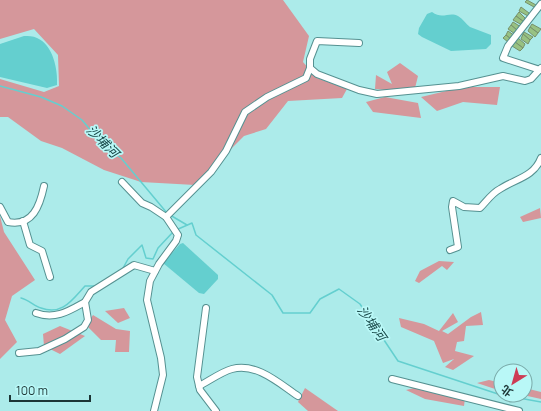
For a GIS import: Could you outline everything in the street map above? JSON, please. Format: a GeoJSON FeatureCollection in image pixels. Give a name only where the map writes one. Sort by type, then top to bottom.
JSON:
{"type":"FeatureCollection","features":[{"type":"Feature","properties":{"kind":"street"},"geometry":{"type":"LineString","coordinates":[[310,68],[317,74],[359,90],[377,94],[459,86],[503,76],[525,81],[530,79],[540,69],[503,58],[508,46],[541,4]]}},
{"type":"Feature","properties":{"kind":"street"},"geometry":{"type":"LineString","coordinates":[[166,217],[211,172],[226,151],[245,112],[267,97],[306,78],[310,68],[310,58],[317,41],[359,43]]}},
{"type":"Feature","properties":{"kind":"street"},"geometry":{"type":"LineString","coordinates":[[450,250],[458,248],[452,207],[453,201],[464,207],[480,208],[498,189],[517,181],[538,167],[541,158]]}},
{"type":"Feature","properties":{"kind":"street"},"geometry":{"type":"LineString","coordinates":[[122,182],[142,203],[151,206],[166,217],[178,235],[176,241],[158,264],[150,281],[147,300],[161,358],[163,375],[154,411]]}},
{"type":"Feature","properties":{"kind":"street"},"geometry":{"type":"LineString","coordinates":[[0,207],[8,222],[15,224],[23,221],[32,215],[39,206],[44,186]]}},
{"type":"Feature","properties":{"kind":"street"},"geometry":{"type":"LineString","coordinates":[[23,221],[30,245],[42,251],[50,277]]}},
{"type":"Feature","properties":{"kind":"street"},"geometry":{"type":"LineString","coordinates":[[36,313],[44,316],[63,315],[85,302],[91,292],[134,266],[155,271]]}},
{"type":"Feature","properties":{"kind":"street"},"geometry":{"type":"LineString","coordinates":[[19,352],[39,351],[65,339],[84,327],[88,320],[85,302]]}},
{"type":"Feature","properties":{"kind":"street"},"geometry":{"type":"LineString","coordinates":[[206,308],[197,377],[199,386],[216,411]]}},
{"type":"Feature","properties":{"kind":"street"},"geometry":{"type":"LineString","coordinates":[[199,386],[232,369],[254,370],[274,379],[298,396]]}},
{"type":"Feature","properties":{"kind":"street"},"geometry":{"type":"LineString","coordinates":[[392,379],[519,411]]}},
{"type":"Feature","properties":{"kind":"shaded area"},"geometry":{"type":"Polygon","coordinates":[[[0,0],[283,0],[309,36],[303,62],[317,78],[347,89],[342,98],[288,101],[266,129],[244,136],[195,185],[141,182],[104,170],[62,148],[41,141],[8,117],[0,117],[0,79],[44,92],[59,86],[58,55],[34,29],[0,39],[0,0]]]}},
{"type":"Feature","properties":{"kind":"shaded area"},"geometry":{"type":"Polygon","coordinates":[[[400,63],[418,76],[415,88],[386,90],[375,89],[376,75],[392,84],[387,72],[400,63]]]}},
{"type":"Feature","properties":{"kind":"shaded area"},"geometry":{"type":"Polygon","coordinates":[[[463,87],[500,87],[497,105],[463,102],[437,111],[421,97],[463,87]]]}},
{"type":"Feature","properties":{"kind":"shaded area"},"geometry":{"type":"Polygon","coordinates":[[[385,97],[418,103],[421,118],[373,112],[366,102],[385,97]]]}},
{"type":"Feature","properties":{"kind":"shaded area"},"geometry":{"type":"Polygon","coordinates":[[[540,208],[541,218],[523,222],[520,217],[540,208]]]}},
{"type":"Feature","properties":{"kind":"shaded area"},"geometry":{"type":"Polygon","coordinates":[[[0,216],[4,232],[35,280],[12,296],[5,320],[17,342],[0,359],[0,216]]]}},
{"type":"Feature","properties":{"kind":"shaded area"},"geometry":{"type":"Polygon","coordinates":[[[439,261],[454,262],[447,270],[442,266],[419,283],[415,281],[420,271],[439,261]]]}},
{"type":"Feature","properties":{"kind":"shaded area"},"geometry":{"type":"Polygon","coordinates":[[[124,308],[130,318],[118,323],[105,311],[124,308]]]}},
{"type":"Feature","properties":{"kind":"shaded area"},"geometry":{"type":"Polygon","coordinates":[[[481,312],[483,325],[466,326],[464,341],[457,342],[455,351],[474,356],[453,370],[445,367],[454,359],[443,363],[434,341],[401,327],[399,318],[424,324],[439,331],[453,313],[458,322],[442,331],[448,334],[471,317],[481,312]]]}},
{"type":"Feature","properties":{"kind":"shaded area"},"geometry":{"type":"Polygon","coordinates":[[[93,315],[116,329],[130,331],[129,352],[115,352],[116,340],[101,340],[86,325],[93,315]]]}},
{"type":"Feature","properties":{"kind":"shaded area"},"geometry":{"type":"Polygon","coordinates":[[[60,326],[85,336],[60,354],[44,346],[43,334],[60,326]]]}},
{"type":"Feature","properties":{"kind":"shaded area"},"geometry":{"type":"Polygon","coordinates":[[[489,380],[493,381],[493,388],[477,383],[489,380]]]}},
{"type":"Feature","properties":{"kind":"shaded area"},"geometry":{"type":"Polygon","coordinates":[[[305,388],[338,411],[308,411],[298,402],[305,388]]]}},
{"type":"Feature","properties":{"kind":"shaded area"},"geometry":{"type":"Polygon","coordinates":[[[414,388],[465,398],[464,406],[425,399],[406,390],[414,388]]]}},
{"type":"Feature","properties":{"kind":"shaded area"},"geometry":{"type":"Polygon","coordinates":[[[533,390],[541,392],[541,399],[533,397],[533,390]]]}},
{"type":"Feature","properties":{"kind":"water"},"geometry":{"type":"Polygon","coordinates":[[[432,12],[439,15],[452,14],[458,16],[470,27],[491,35],[491,44],[486,49],[451,51],[422,37],[418,34],[419,28],[427,14],[432,12]]]}},
{"type":"Feature","properties":{"kind":"water"},"geometry":{"type":"Polygon","coordinates":[[[24,36],[32,36],[37,38],[47,46],[51,52],[57,72],[57,85],[47,88],[0,77],[0,44],[24,36]]]}},
{"type":"Feature","properties":{"kind":"water"},"geometry":{"type":"Polygon","coordinates":[[[183,243],[218,275],[218,279],[204,294],[199,293],[163,263],[180,244],[183,243]]]}},
{"type":"Feature","properties":{"kind":"building"},"geometry":{"type":"Polygon","coordinates":[[[527,0],[536,5],[534,7],[525,2],[527,0]]]}},
{"type":"Feature","properties":{"kind":"building"},"geometry":{"type":"Polygon","coordinates":[[[521,7],[529,13],[528,16],[519,11],[521,7]]]}},
{"type":"Feature","properties":{"kind":"building"},"geometry":{"type":"Polygon","coordinates":[[[519,12],[525,18],[524,22],[516,16],[519,12]]]}},
{"type":"Feature","properties":{"kind":"building"},"geometry":{"type":"Polygon","coordinates":[[[516,16],[524,22],[522,25],[513,20],[516,16]]]}},
{"type":"Feature","properties":{"kind":"building"},"geometry":{"type":"Polygon","coordinates":[[[513,22],[521,27],[518,31],[511,25],[513,22]]]}},
{"type":"Feature","properties":{"kind":"building"},"geometry":{"type":"Polygon","coordinates":[[[532,24],[541,29],[538,33],[530,27],[532,24]]]}},
{"type":"Feature","properties":{"kind":"building"},"geometry":{"type":"Polygon","coordinates":[[[511,25],[518,31],[515,34],[508,29],[511,25]]]}},
{"type":"Feature","properties":{"kind":"building"},"geometry":{"type":"Polygon","coordinates":[[[530,27],[538,33],[535,37],[528,31],[530,27]]]}},
{"type":"Feature","properties":{"kind":"building"},"geometry":{"type":"Polygon","coordinates":[[[508,31],[515,36],[512,40],[506,35],[508,31]]]}},
{"type":"Feature","properties":{"kind":"building"},"geometry":{"type":"Polygon","coordinates":[[[524,32],[533,37],[530,40],[523,34],[524,32]]]}},
{"type":"Feature","properties":{"kind":"building"},"geometry":{"type":"Polygon","coordinates":[[[523,34],[530,40],[528,44],[521,39],[523,34]]]}},
{"type":"Feature","properties":{"kind":"building"},"geometry":{"type":"Polygon","coordinates":[[[506,35],[512,40],[508,42],[503,38],[506,35]]]}},
{"type":"Feature","properties":{"kind":"building"},"geometry":{"type":"Polygon","coordinates":[[[518,38],[525,44],[523,48],[515,42],[518,38]]]}},
{"type":"Feature","properties":{"kind":"building"},"geometry":{"type":"Polygon","coordinates":[[[515,42],[523,48],[520,51],[512,46],[515,42]]]}},
{"type":"Feature","properties":{"kind":"waterway","name":"沙埔河"},"geometry":{"type":"LineString","coordinates":[[0,86],[41,97],[62,106],[82,120],[103,145],[121,158],[167,213]]}},
{"type":"Feature","properties":{"kind":"waterway","name":"沙埔河"},"geometry":{"type":"LineString","coordinates":[[170,215],[187,225]]}},
{"type":"Feature","properties":{"kind":"waterway","name":"沙埔河"},"geometry":{"type":"LineString","coordinates":[[176,230],[192,223],[196,235],[272,295],[283,313],[310,313],[320,299],[339,289],[360,304],[398,361],[493,392]]}},
{"type":"Feature","properties":{"kind":"waterway"},"geometry":{"type":"LineString","coordinates":[[122,270],[128,259],[142,245],[146,258],[153,259],[158,248],[173,232]]}},
{"type":"Feature","properties":{"kind":"waterway"},"geometry":{"type":"LineString","coordinates":[[21,298],[41,308],[55,310],[66,305],[85,286],[97,286]]}},
{"type":"Feature","properties":{"kind":"waterway","name":"沙埔河"},"geometry":{"type":"LineString","coordinates":[[533,401],[541,402]]}}]}
